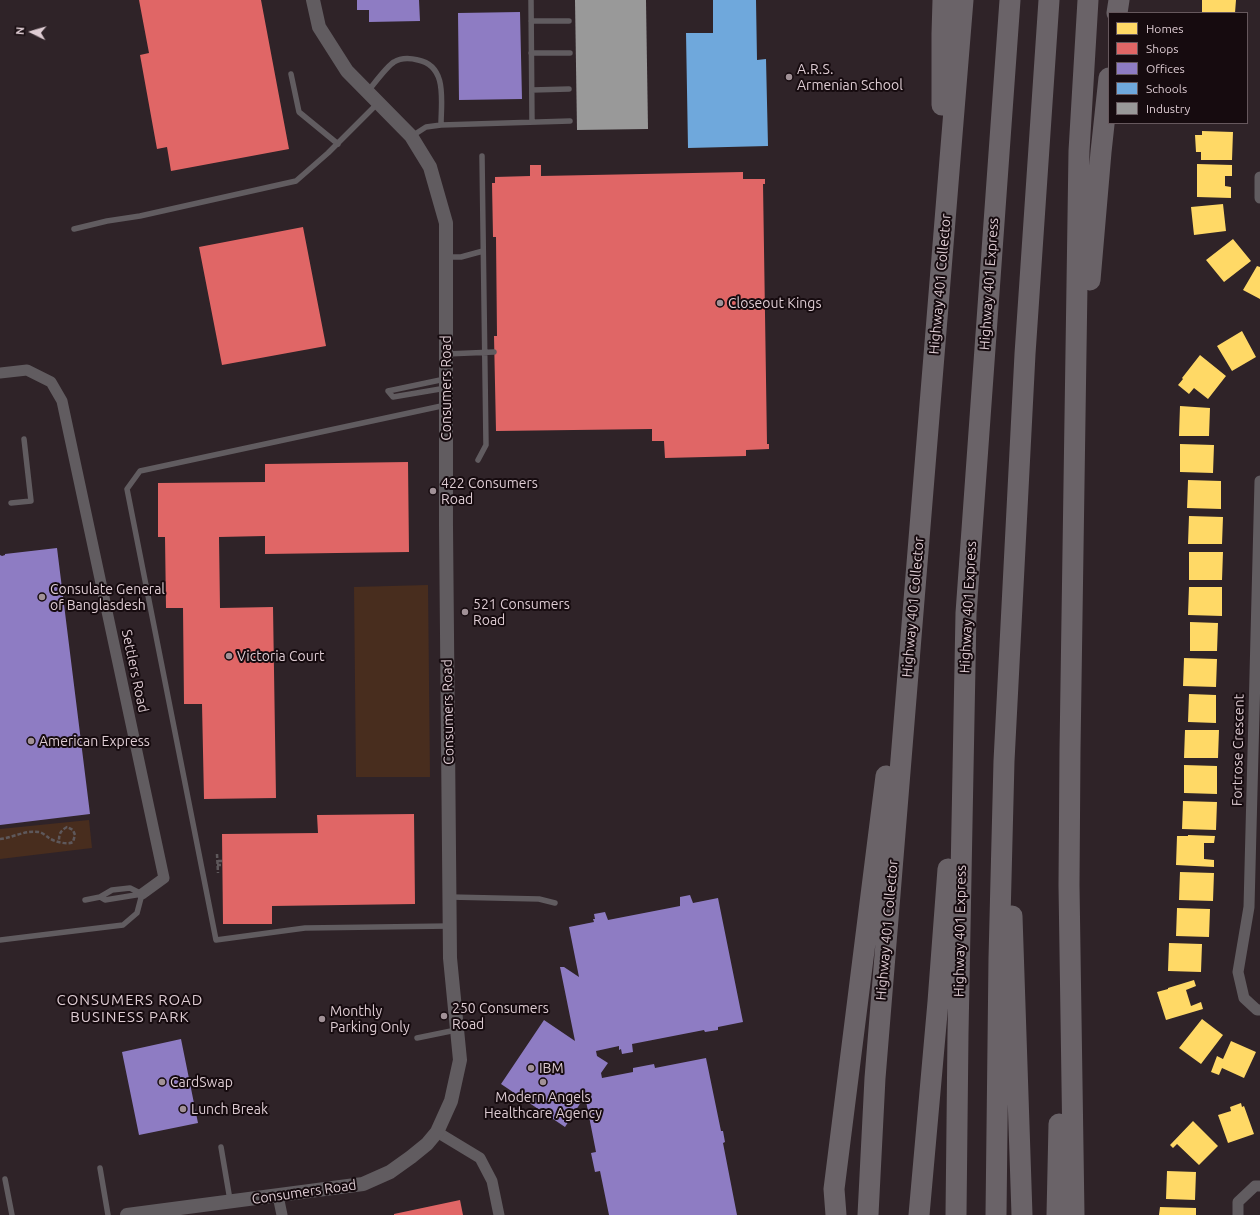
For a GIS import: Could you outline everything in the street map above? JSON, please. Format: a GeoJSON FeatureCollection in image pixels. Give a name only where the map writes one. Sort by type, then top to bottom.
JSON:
{"type":"FeatureCollection","features":[{"type":"Feature","properties":{"kind":"highway"},"geometry":{"type":"LineString","coordinates":[[941,268],[943,0]]}},
{"type":"Feature","properties":{"kind":"highway","name":"Highway 401 Collector"},"geometry":{"type":"LineString","coordinates":[[868,1215],[875,1078],[962,0]]}},
{"type":"Feature","properties":{"kind":"highway","name":"Highway 401 Express"},"geometry":{"type":"LineString","coordinates":[[956,1215],[966,613],[1010,0]]}},
{"type":"Feature","properties":{"kind":"highway"},"geometry":{"type":"LineString","coordinates":[[996,1215],[998,973],[1004,761],[1025,354],[1049,0]]}},
{"type":"Feature","properties":{"kind":"highway"},"geometry":{"type":"LineString","coordinates":[[1074,1215],[1069,885],[1079,151],[1088,0]]}},
{"type":"Feature","properties":{"kind":"highway"},"geometry":{"type":"LineString","coordinates":[[1117,12],[1119,0]]}},
{"type":"Feature","properties":{"kind":"highway"},"geometry":{"type":"LineString","coordinates":[[1075,401],[1090,281],[1108,87]]}},
{"type":"Feature","properties":{"kind":"highway"},"geometry":{"type":"LineString","coordinates":[[836,1215],[834,1189],[923,486]]}},
{"type":"Feature","properties":{"kind":"highway"},"geometry":{"type":"LineString","coordinates":[[919,1215],[938,1002],[966,613]]}},
{"type":"Feature","properties":{"kind":"highway"},"geometry":{"type":"LineString","coordinates":[[1004,761],[1014,954],[1022,1215]]}},
{"type":"Feature","properties":{"kind":"highway"},"geometry":{"type":"LineString","coordinates":[[1057,1215],[1059,1117],[1069,885]]}},
{"type":"Feature","properties":{"kind":"highway"},"geometry":{"type":"LineString","coordinates":[[824,1215],[834,1189]]}},
{"type":"Feature","properties":{"kind":"street","name":"Consumers Road"},"geometry":{"type":"LineString","coordinates":[[126,1215],[363,1184],[390,1172],[427,1144],[437,1132],[451,1101],[460,1060],[450,958],[446,223],[430,167],[411,136],[347,71],[319,27],[313,0]]}},
{"type":"Feature","properties":{"kind":"street"},"geometry":{"type":"LineString","coordinates":[[1260,177],[1260,198]]}},
{"type":"Feature","properties":{"kind":"street","name":"Settlers Road"},"geometry":{"type":"LineString","coordinates":[[0,373],[27,370],[51,382],[62,401],[164,878],[142,894]]}},
{"type":"Feature","properties":{"kind":"street","name":"Fortrose Crescent"},"geometry":{"type":"LineString","coordinates":[[1260,481],[1249,907],[1238,972],[1244,998],[1257,1010],[1260,1010]]}},
{"type":"Feature","properties":{"kind":"street"},"geometry":{"type":"LineString","coordinates":[[437,1132],[480,1158],[492,1181],[499,1215]]}},
{"type":"Feature","properties":{"kind":"street"},"geometry":{"type":"LineString","coordinates":[[1238,1215],[1238,1202],[1256,1186],[1260,1186]]}},
{"type":"Feature","properties":{"kind":"street"},"geometry":{"type":"LineString","coordinates":[[278,1196],[282,1215]]}},
{"type":"Feature","properties":{"kind":"lane"},"geometry":{"type":"LineString","coordinates":[[531,0],[532,122]]}},
{"type":"Feature","properties":{"kind":"lane"},"geometry":{"type":"LineString","coordinates":[[531,21],[568,21]]}},
{"type":"Feature","properties":{"kind":"lane"},"geometry":{"type":"LineString","coordinates":[[532,54],[570,53]]}},
{"type":"Feature","properties":{"kind":"lane"},"geometry":{"type":"LineString","coordinates":[[367,92],[394,62],[403,58],[424,61],[434,68],[441,85],[441,125]]}},
{"type":"Feature","properties":{"kind":"lane"},"geometry":{"type":"LineString","coordinates":[[291,74],[299,112],[338,144]]}},
{"type":"Feature","properties":{"kind":"lane"},"geometry":{"type":"LineString","coordinates":[[532,90],[569,89]]}},
{"type":"Feature","properties":{"kind":"lane"},"geometry":{"type":"LineString","coordinates":[[74,229],[108,221],[140,216],[296,181],[338,144],[378,102]]}},
{"type":"Feature","properties":{"kind":"lane"},"geometry":{"type":"LineString","coordinates":[[411,136],[426,127],[441,125],[570,121]]}},
{"type":"Feature","properties":{"kind":"lane"},"geometry":{"type":"LineString","coordinates":[[478,460],[486,445],[482,156]]}},
{"type":"Feature","properties":{"kind":"lane"},"geometry":{"type":"LineString","coordinates":[[446,257],[461,257],[483,251]]}},
{"type":"Feature","properties":{"kind":"lane"},"geometry":{"type":"LineString","coordinates":[[446,354],[494,352]]}},
{"type":"Feature","properties":{"kind":"lane"},"geometry":{"type":"LineString","coordinates":[[446,384],[392,397],[388,391],[446,384]]}},
{"type":"Feature","properties":{"kind":"lane"},"geometry":{"type":"LineString","coordinates":[[446,404],[140,471],[127,489],[216,940],[305,928],[450,926]]}},
{"type":"Feature","properties":{"kind":"lane"},"geometry":{"type":"LineString","coordinates":[[11,503],[31,501],[24,439]]}},
{"type":"Feature","properties":{"kind":"lane"},"geometry":{"type":"LineString","coordinates":[[85,900],[100,897],[112,890],[130,888],[142,894]]}},
{"type":"Feature","properties":{"kind":"lane"},"geometry":{"type":"LineString","coordinates":[[100,897],[105,900],[142,894]]}},
{"type":"Feature","properties":{"kind":"lane"},"geometry":{"type":"LineString","coordinates":[[0,940],[123,925],[137,913],[142,894]]}},
{"type":"Feature","properties":{"kind":"lane"},"geometry":{"type":"LineString","coordinates":[[450,898],[539,899],[554,903]]}},
{"type":"Feature","properties":{"kind":"lane"},"geometry":{"type":"LineString","coordinates":[[417,1038],[457,1030]]}},
{"type":"Feature","properties":{"kind":"lane"},"geometry":{"type":"LineString","coordinates":[[222,1147],[231,1202]]}},
{"type":"Feature","properties":{"kind":"lane"},"geometry":{"type":"LineString","coordinates":[[100,1168],[108,1215]]}},
{"type":"Feature","properties":{"kind":"lane"},"geometry":{"type":"LineString","coordinates":[[5,1179],[12,1215]]}},
{"type":"Feature","properties":{"kind":"path"},"geometry":{"type":"LineString","coordinates":[[0,839],[26,832],[39,832],[51,840],[68,844],[73,842],[75,835],[73,830],[67,827],[62,830],[59,834],[59,841]]}},
{"type":"Feature","properties":{"kind":"path"},"geometry":{"type":"LineString","coordinates":[[217,854],[218,873]]}},
{"type":"Feature","properties":{"kind":"shaded area"},"geometry":{"type":"Polygon","coordinates":[[[428,585],[430,777],[356,777],[354,587],[428,585]]]}},
{"type":"Feature","properties":{"kind":"shaded area"},"geometry":{"type":"Polygon","coordinates":[[[89,820],[92,848],[0,859],[0,829],[89,820]]]}},
{"type":"Feature","properties":{"kind":"building: Homes"},"geometry":{"type":"Polygon","coordinates":[[[1202,0],[1236,0],[1235,12],[1202,12],[1202,0]]]}},
{"type":"Feature","properties":{"kind":"building: Homes"},"geometry":{"type":"Polygon","coordinates":[[[1202,131],[1233,132],[1232,160],[1201,160],[1201,152],[1196,152],[1195,135],[1202,135],[1202,131]]]}},
{"type":"Feature","properties":{"kind":"building: Homes"},"geometry":{"type":"Polygon","coordinates":[[[1197,164],[1232,165],[1232,176],[1225,176],[1225,186],[1231,187],[1231,198],[1197,197],[1197,164]]]}},
{"type":"Feature","properties":{"kind":"building: Homes"},"geometry":{"type":"Polygon","coordinates":[[[1223,204],[1226,231],[1194,235],[1191,207],[1223,204]]]}},
{"type":"Feature","properties":{"kind":"building: Homes"},"geometry":{"type":"Polygon","coordinates":[[[1233,239],[1251,261],[1224,282],[1206,260],[1233,239]]]}},
{"type":"Feature","properties":{"kind":"building: Homes"},"geometry":{"type":"Polygon","coordinates":[[[1257,266],[1260,267],[1260,299],[1243,290],[1257,266]]]}},
{"type":"Feature","properties":{"kind":"building: Homes"},"geometry":{"type":"Polygon","coordinates":[[[1242,331],[1256,357],[1232,371],[1217,346],[1242,331]]]}},
{"type":"Feature","properties":{"kind":"building: Homes"},"geometry":{"type":"Polygon","coordinates":[[[1200,355],[1226,376],[1208,399],[1194,388],[1189,394],[1178,385],[1200,355]]]}},
{"type":"Feature","properties":{"kind":"building: Homes"},"geometry":{"type":"Polygon","coordinates":[[[1180,406],[1210,408],[1209,436],[1179,436],[1180,406]]]}},
{"type":"Feature","properties":{"kind":"building: Homes"},"geometry":{"type":"Polygon","coordinates":[[[1180,444],[1214,445],[1213,473],[1180,472],[1180,444]]]}},
{"type":"Feature","properties":{"kind":"building: Homes"},"geometry":{"type":"Polygon","coordinates":[[[1188,480],[1221,481],[1221,509],[1187,508],[1188,480]]]}},
{"type":"Feature","properties":{"kind":"building: Homes"},"geometry":{"type":"Polygon","coordinates":[[[1189,516],[1223,517],[1222,544],[1188,544],[1189,516]]]}},
{"type":"Feature","properties":{"kind":"building: Homes"},"geometry":{"type":"Polygon","coordinates":[[[1189,552],[1223,552],[1222,580],[1189,580],[1189,552]]]}},
{"type":"Feature","properties":{"kind":"building: Homes"},"geometry":{"type":"Polygon","coordinates":[[[1189,587],[1222,587],[1222,616],[1188,615],[1189,587]]]}},
{"type":"Feature","properties":{"kind":"building: Homes"},"geometry":{"type":"Polygon","coordinates":[[[1190,622],[1218,623],[1217,651],[1190,651],[1190,622]]]}},
{"type":"Feature","properties":{"kind":"building: Homes"},"geometry":{"type":"Polygon","coordinates":[[[1184,658],[1217,659],[1216,687],[1183,686],[1184,658]]]}},
{"type":"Feature","properties":{"kind":"building: Homes"},"geometry":{"type":"Polygon","coordinates":[[[1189,694],[1216,695],[1216,723],[1188,722],[1189,694]]]}},
{"type":"Feature","properties":{"kind":"building: Homes"},"geometry":{"type":"Polygon","coordinates":[[[1185,730],[1219,730],[1218,758],[1184,758],[1185,730]]]}},
{"type":"Feature","properties":{"kind":"building: Homes"},"geometry":{"type":"Polygon","coordinates":[[[1184,765],[1217,766],[1217,794],[1184,793],[1184,765]]]}},
{"type":"Feature","properties":{"kind":"building: Homes"},"geometry":{"type":"Polygon","coordinates":[[[1183,801],[1217,802],[1216,830],[1182,829],[1183,801]]]}},
{"type":"Feature","properties":{"kind":"building: Homes"},"geometry":{"type":"Polygon","coordinates":[[[1177,836],[1215,836],[1214,843],[1204,843],[1204,859],[1214,860],[1214,867],[1176,865],[1177,836]]]}},
{"type":"Feature","properties":{"kind":"building: Homes"},"geometry":{"type":"Polygon","coordinates":[[[1180,872],[1214,873],[1213,901],[1179,900],[1180,872]]]}},
{"type":"Feature","properties":{"kind":"building: Homes"},"geometry":{"type":"Polygon","coordinates":[[[1177,908],[1210,909],[1209,937],[1176,936],[1177,908]]]}},
{"type":"Feature","properties":{"kind":"building: Homes"},"geometry":{"type":"Polygon","coordinates":[[[1169,943],[1202,944],[1201,972],[1168,971],[1169,943]]]}},
{"type":"Feature","properties":{"kind":"building: Homes"},"geometry":{"type":"Polygon","coordinates":[[[1194,980],[1196,986],[1186,990],[1191,1006],[1201,1002],[1203,1009],[1166,1020],[1157,992],[1194,980]]]}},
{"type":"Feature","properties":{"kind":"building: Homes"},"geometry":{"type":"Polygon","coordinates":[[[1202,1019],[1223,1035],[1201,1064],[1179,1048],[1202,1019]]]}},
{"type":"Feature","properties":{"kind":"building: Homes"},"geometry":{"type":"Polygon","coordinates":[[[1231,1041],[1256,1052],[1244,1078],[1222,1068],[1219,1075],[1211,1072],[1217,1056],[1223,1059],[1231,1041]]]}},
{"type":"Feature","properties":{"kind":"building: Homes"},"geometry":{"type":"Polygon","coordinates":[[[1241,1103],[1242,1107],[1244,1106],[1254,1134],[1228,1143],[1218,1115],[1231,1111],[1230,1107],[1241,1103]]]}},
{"type":"Feature","properties":{"kind":"building: Homes"},"geometry":{"type":"Polygon","coordinates":[[[1193,1121],[1218,1146],[1199,1165],[1177,1144],[1173,1148],[1170,1145],[1193,1121]]]}},
{"type":"Feature","properties":{"kind":"building: Homes"},"geometry":{"type":"Polygon","coordinates":[[[1167,1171],[1196,1172],[1195,1200],[1166,1199],[1167,1171]]]}},
{"type":"Feature","properties":{"kind":"building: Homes"},"geometry":{"type":"Polygon","coordinates":[[[1160,1207],[1196,1208],[1196,1215],[1159,1215],[1160,1207]]]}},
{"type":"Feature","properties":{"kind":"building: Shops"},"geometry":{"type":"Polygon","coordinates":[[[139,0],[261,0],[289,149],[171,171],[167,147],[157,149],[140,55],[149,53],[139,0]]]}},
{"type":"Feature","properties":{"kind":"building: Shops"},"geometry":{"type":"Polygon","coordinates":[[[530,165],[541,165],[541,176],[743,172],[743,179],[765,179],[765,184],[763,184],[767,444],[769,444],[769,449],[746,450],[746,456],[665,458],[664,441],[652,441],[652,429],[496,431],[494,336],[497,336],[496,237],[493,237],[492,183],[495,183],[495,177],[530,176],[530,165]]]}},
{"type":"Feature","properties":{"kind":"building: Shops"},"geometry":{"type":"Polygon","coordinates":[[[303,227],[326,346],[222,365],[199,247],[303,227]]]}},
{"type":"Feature","properties":{"kind":"building: Shops","name":"Victoria Court"},"geometry":{"type":"Polygon","coordinates":[[[408,462],[409,552],[265,554],[265,536],[219,537],[220,608],[273,607],[276,798],[204,799],[202,704],[184,704],[183,608],[166,608],[165,537],[158,537],[158,483],[265,482],[265,464],[408,462]]]}},
{"type":"Feature","properties":{"kind":"building: Shops"},"geometry":{"type":"Polygon","coordinates":[[[414,814],[415,904],[272,906],[272,924],[223,924],[222,834],[318,833],[317,815],[414,814]]]}},
{"type":"Feature","properties":{"kind":"building: Shops"},"geometry":{"type":"Polygon","coordinates":[[[460,1200],[463,1215],[394,1215],[394,1214],[460,1200]]]}},
{"type":"Feature","properties":{"kind":"building: Offices"},"geometry":{"type":"Polygon","coordinates":[[[357,0],[419,0],[420,21],[369,22],[369,10],[357,10],[357,0]]]}},
{"type":"Feature","properties":{"kind":"building: Offices"},"geometry":{"type":"Polygon","coordinates":[[[520,12],[522,99],[459,100],[458,13],[520,12]]]}},
{"type":"Feature","properties":{"kind":"building: Offices"},"geometry":{"type":"Polygon","coordinates":[[[57,548],[90,814],[0,825],[0,555],[2,556],[5,554],[57,548]]]}},
{"type":"Feature","properties":{"kind":"building: Offices"},"geometry":{"type":"Polygon","coordinates":[[[690,895],[693,903],[718,898],[743,1022],[718,1027],[718,1030],[705,1032],[704,1030],[632,1044],[633,1052],[622,1054],[621,1049],[619,1050],[619,1046],[596,1051],[597,1056],[608,1063],[601,1073],[602,1078],[633,1072],[633,1068],[654,1064],[655,1068],[706,1058],[721,1131],[723,1131],[725,1142],[723,1143],[737,1215],[609,1215],[600,1171],[595,1172],[591,1153],[596,1152],[585,1096],[565,1127],[501,1084],[544,1020],[575,1041],[560,967],[564,967],[579,977],[569,927],[594,922],[594,914],[605,912],[608,920],[680,906],[680,897],[690,895]]]}},
{"type":"Feature","properties":{"kind":"building: Offices"},"geometry":{"type":"Polygon","coordinates":[[[181,1039],[198,1123],[139,1135],[122,1052],[181,1039]]]}},
{"type":"Feature","properties":{"kind":"building: Schools"},"geometry":{"type":"Polygon","coordinates":[[[713,0],[756,0],[757,60],[766,59],[768,146],[688,148],[686,33],[713,33],[713,0]]]}},
{"type":"Feature","properties":{"kind":"building: Industry"},"geometry":{"type":"Polygon","coordinates":[[[575,0],[646,0],[648,129],[577,130],[575,0]]]}},
{"type":"Feature","properties":{"kind":"place","name":"A.R.S. Armenian School"},"geometry":{"type":"Point","coordinates":[789,77]}},
{"type":"Feature","properties":{"kind":"place","name":"Closeout Kings"},"geometry":{"type":"Point","coordinates":[720,303]}},
{"type":"Feature","properties":{"kind":"place","name":"422 Consumers Road"},"geometry":{"type":"Point","coordinates":[433,491]}},
{"type":"Feature","properties":{"kind":"place","name":"Consulate General of Banglasdesh"},"geometry":{"type":"Point","coordinates":[42,597]}},
{"type":"Feature","properties":{"kind":"place","name":"521 Consumers Road"},"geometry":{"type":"Point","coordinates":[465,612]}},
{"type":"Feature","properties":{"kind":"place","name":"Victoria Court"},"geometry":{"type":"Point","coordinates":[229,656]}},
{"type":"Feature","properties":{"kind":"place","name":"American Express"},"geometry":{"type":"Point","coordinates":[31,741]}},
{"type":"Feature","properties":{"kind":"place","name":"250 Consumers Road"},"geometry":{"type":"Point","coordinates":[444,1016]}},
{"type":"Feature","properties":{"kind":"place","name":"Monthly Parking Only"},"geometry":{"type":"Point","coordinates":[322,1019]}},
{"type":"Feature","properties":{"kind":"place","name":"IBM"},"geometry":{"type":"Point","coordinates":[531,1068]}},
{"type":"Feature","properties":{"kind":"place","name":"CardSwap"},"geometry":{"type":"Point","coordinates":[162,1082]}},
{"type":"Feature","properties":{"kind":"place","name":"Modern Angels Healthcare Agency"},"geometry":{"type":"Point","coordinates":[543,1082]}},
{"type":"Feature","properties":{"kind":"place","name":"Lunch Break"},"geometry":{"type":"Point","coordinates":[183,1109]}},
{"type":"Feature","properties":{"kind":"district","name":"CONSUMERS ROAD BUSINESS PARK"},"geometry":{"type":"Point","coordinates":[130,1008]}}]}
